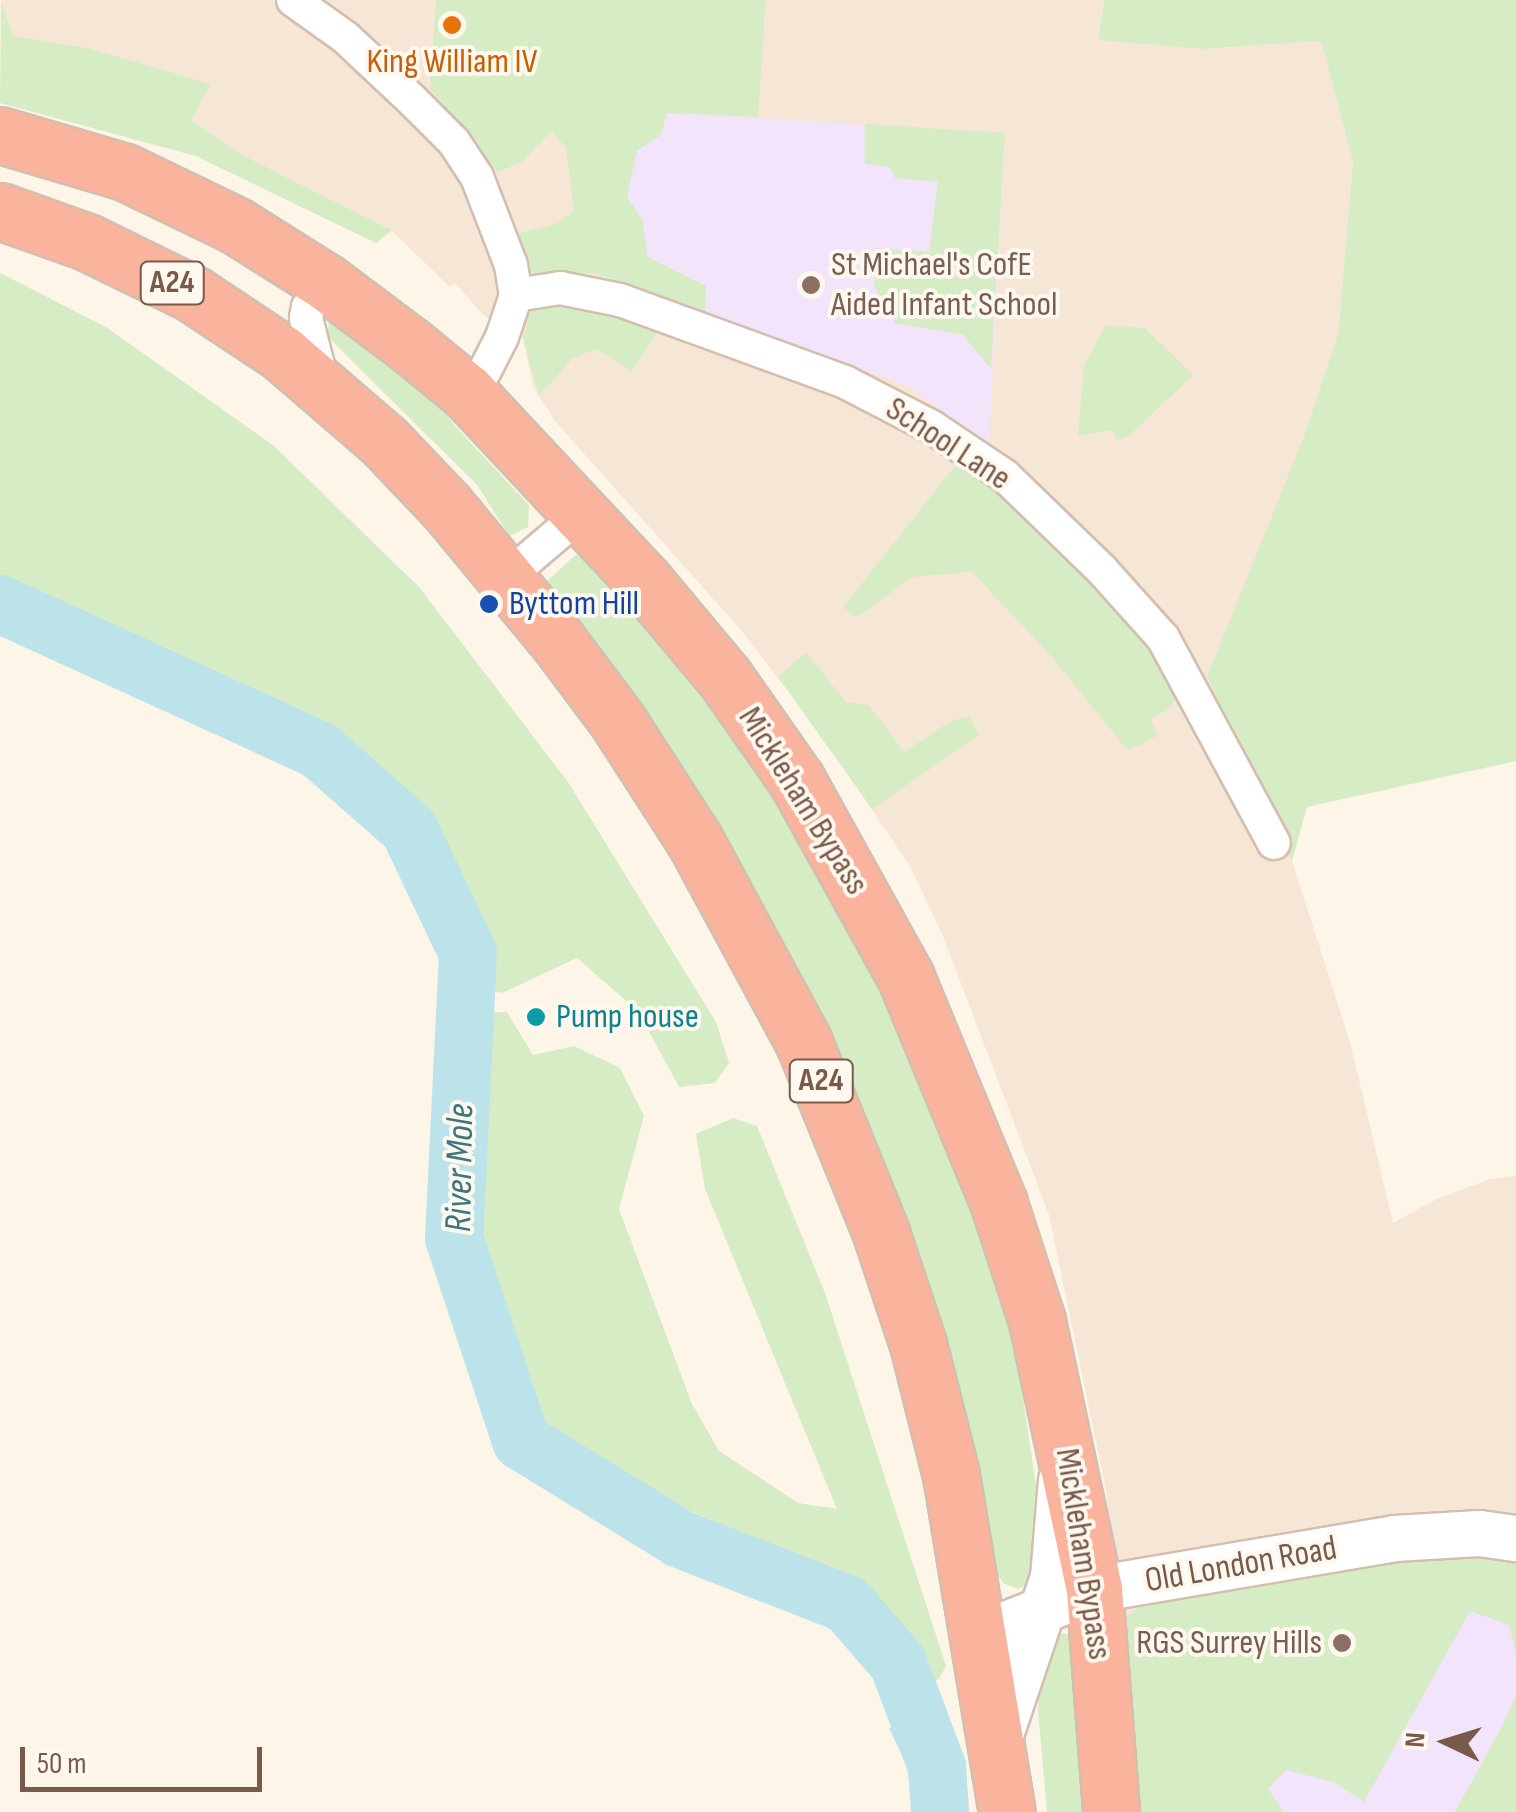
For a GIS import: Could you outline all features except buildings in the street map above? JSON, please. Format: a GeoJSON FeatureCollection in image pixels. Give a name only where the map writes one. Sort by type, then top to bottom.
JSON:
{"type":"FeatureCollection","features":[{"type":"Feature","properties":{"kind":"highway","name":"Mickleham Bypass"},"geometry":{"type":"LineString","coordinates":[[0,135],[125,172],[235,225],[327,283],[467,392],[643,580],[725,678],[797,781],[876,921],[952,1083],[999,1204],[1037,1321],[1064,1434],[1070,1599],[1111,1812]]}},
{"type":"Feature","properties":{"kind":"highway","name":"A24"},"geometry":{"type":"LineString","coordinates":[[0,211],[88,242],[193,294],[282,353],[325,390],[396,454],[507,577],[617,720],[685,826],[804,1043],[881,1233],[918,1344],[951,1475],[1007,1812]]}},
{"type":"Feature","properties":{"kind":"main road","name":"Old London Road"},"geometry":{"type":"LineString","coordinates":[[982,1649],[1002,1626],[1070,1599],[1394,1538],[1479,1532],[1516,1538]]}},
{"type":"Feature","properties":{"kind":"main road"},"geometry":{"type":"LineString","coordinates":[[997,1743],[1070,1599]]}},
{"type":"Feature","properties":{"kind":"street"},"geometry":{"type":"LineString","coordinates":[[294,0],[346,38],[454,142],[477,177],[511,265],[516,296],[502,337],[467,392]]}},
{"type":"Feature","properties":{"kind":"street"},"geometry":{"type":"LineString","coordinates":[[325,390],[306,318],[308,308],[327,283]]}},
{"type":"Feature","properties":{"kind":"street","name":"School Lane"},"geometry":{"type":"LineString","coordinates":[[516,296],[560,288],[620,300],[845,382],[932,427],[1006,476],[1102,570],[1163,638],[1274,844]]}},
{"type":"Feature","properties":{"kind":"street"},"geometry":{"type":"LineString","coordinates":[[507,577],[551,545],[581,514]]}},
{"type":"Feature","properties":{"kind":"shaded area"},"geometry":{"type":"Polygon","coordinates":[[[1,0],[546,0],[757,117],[766,0],[1104,0],[1098,39],[1202,49],[1321,41],[1353,162],[1338,334],[1303,439],[1270,812],[1292,861],[1350,1042],[1393,1223],[1437,1199],[1490,1179],[1516,1176],[1516,1555],[1122,1621],[1105,1485],[1049,1215],[943,936],[910,866],[817,728],[740,629],[555,421],[533,386],[523,338],[482,314],[455,283],[450,287],[392,231],[376,243],[196,156],[0,103],[13,36],[1,0]]]}},
{"type":"Feature","properties":{"kind":"shaded area","name":"St Michael's CofE Aided Infant School"},"geometry":{"type":"Polygon","coordinates":[[[605,109],[1005,133],[989,445],[908,386],[593,273],[605,109]]]}},
{"type":"Feature","properties":{"kind":"shaded area","name":"RGS Surrey Hills"},"geometry":{"type":"Polygon","coordinates":[[[1516,1555],[1516,1812],[1284,1812],[1191,1686],[1516,1555]]]}},
{"type":"Feature","properties":{"kind":"green space"},"geometry":{"type":"Polygon","coordinates":[[[1,0],[13,36],[87,48],[211,84],[191,120],[238,153],[391,230],[376,243],[196,156],[0,103],[1,0]]]}},
{"type":"Feature","properties":{"kind":"green space"},"geometry":{"type":"Polygon","coordinates":[[[436,0],[766,0],[758,117],[667,113],[661,135],[637,151],[627,197],[642,219],[648,257],[706,286],[705,311],[593,273],[549,279],[530,273],[517,234],[556,224],[574,211],[566,148],[552,131],[522,162],[498,172],[430,88],[436,0]]]}},
{"type":"Feature","properties":{"kind":"green space"},"geometry":{"type":"Polygon","coordinates":[[[1104,0],[1516,0],[1516,761],[1307,807],[1292,861],[1207,677],[1303,439],[1338,334],[1353,162],[1321,41],[1202,49],[1098,40],[1104,0]]]}},
{"type":"Feature","properties":{"kind":"green space"},"geometry":{"type":"Polygon","coordinates":[[[865,124],[1005,133],[991,369],[963,335],[895,323],[874,286],[876,248],[929,252],[938,182],[895,178],[890,167],[865,164],[865,124]]]}},
{"type":"Feature","properties":{"kind":"green space"},"geometry":{"type":"Polygon","coordinates":[[[0,273],[106,327],[274,446],[419,587],[568,782],[716,1022],[729,1063],[715,1083],[679,1087],[638,1011],[577,958],[502,993],[486,990],[485,936],[463,877],[417,816],[334,734],[247,691],[33,604],[0,575],[0,273]]]}},
{"type":"Feature","properties":{"kind":"green space"},"geometry":{"type":"Polygon","coordinates":[[[543,301],[589,304],[659,329],[632,371],[596,349],[573,358],[539,396],[523,338],[529,314],[543,301]]]}},
{"type":"Feature","properties":{"kind":"green space"},"geometry":{"type":"Polygon","coordinates":[[[330,313],[403,356],[456,427],[529,505],[528,527],[509,536],[478,486],[327,336],[330,313]]]}},
{"type":"Feature","properties":{"kind":"green space"},"geometry":{"type":"Polygon","coordinates":[[[1105,326],[1145,328],[1193,375],[1129,436],[1117,441],[1113,430],[1078,436],[1084,366],[1105,326]]]}},
{"type":"Feature","properties":{"kind":"green space"},"geometry":{"type":"Polygon","coordinates":[[[955,466],[992,486],[1075,558],[1142,635],[1178,692],[1169,709],[1150,719],[1158,735],[1128,751],[1052,657],[972,572],[912,577],[856,618],[843,607],[955,466]]]}},
{"type":"Feature","properties":{"kind":"green space"},"geometry":{"type":"Polygon","coordinates":[[[579,552],[600,553],[799,816],[939,1083],[1009,1307],[1045,1544],[1035,1581],[1018,1589],[1003,1583],[991,1564],[923,1292],[538,589],[579,552]]]}},
{"type":"Feature","properties":{"kind":"green space"},"geometry":{"type":"Polygon","coordinates":[[[806,652],[846,702],[869,705],[904,752],[951,721],[969,716],[979,735],[872,809],[778,677],[806,652]]]}},
{"type":"Feature","properties":{"kind":"green space"},"geometry":{"type":"Polygon","coordinates":[[[507,1012],[533,1055],[574,1046],[620,1068],[644,1116],[619,1209],[692,1404],[719,1451],[798,1503],[837,1509],[705,1189],[696,1134],[733,1118],[757,1126],[825,1293],[946,1666],[939,1679],[926,1685],[876,1595],[655,1495],[543,1420],[473,1226],[483,1013],[507,1012]]]}},
{"type":"Feature","properties":{"kind":"green space","name":"RGS Surrey Hills"},"geometry":{"type":"Polygon","coordinates":[[[1400,1552],[1516,1555],[1516,1653],[1509,1625],[1470,1611],[1364,1802],[1334,1782],[1286,1770],[1268,1789],[1284,1812],[1138,1812],[1122,1621],[1146,1600],[1400,1552]]]}},
{"type":"Feature","properties":{"kind":"green space"},"geometry":{"type":"Polygon","coordinates":[[[1061,1633],[1078,1635],[1084,1812],[1047,1812],[1038,1710],[1041,1651],[1061,1633]]]}},
{"type":"Feature","properties":{"kind":"green space"},"geometry":{"type":"Polygon","coordinates":[[[1516,1696],[1516,1812],[1455,1812],[1499,1732],[1516,1696]]]}},
{"type":"Feature","properties":{"kind":"water"},"geometry":{"type":"Polygon","coordinates":[[[939,1703],[957,1812],[913,1812],[907,1765],[889,1728],[939,1703]]]}},
{"type":"Feature","properties":{"kind":"waterway","name":"River Mole"},"geometry":{"type":"LineString","coordinates":[[0,604],[319,750],[409,829],[468,953],[454,1238],[521,1441],[680,1539],[847,1604],[898,1663],[937,1767],[940,1812]]}},
{"type":"Feature","properties":{"kind":"place","name":"King William IV"},"geometry":{"type":"Point","coordinates":[452,25]}},
{"type":"Feature","properties":{"kind":"place","name":"St Michael's CofE Aided Infant School"},"geometry":{"type":"Point","coordinates":[811,285]}},
{"type":"Feature","properties":{"kind":"place","name":"Byttom Hill"},"geometry":{"type":"Point","coordinates":[489,604]}},
{"type":"Feature","properties":{"kind":"place","name":"Pump house"},"geometry":{"type":"Point","coordinates":[536,1017]}},
{"type":"Feature","properties":{"kind":"place","name":"RGS Surrey Hills"},"geometry":{"type":"Point","coordinates":[1342,1643]}}]}
